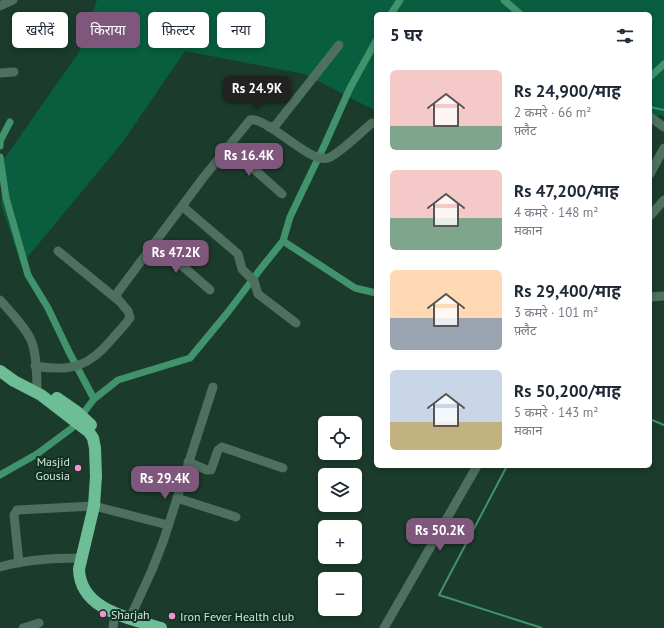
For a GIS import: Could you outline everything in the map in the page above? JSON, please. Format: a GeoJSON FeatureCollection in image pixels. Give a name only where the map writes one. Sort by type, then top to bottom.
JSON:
{"type":"FeatureCollection","features":[{"type":"Feature","properties":{"kind":"highway"},"geometry":{"type":"LineString","coordinates":[[0,362],[40,391],[77,412],[97,436],[100,446],[94,506],[81,558],[79,577],[88,595],[94,601],[115,612],[161,628]]}},
{"type":"Feature","properties":{"kind":"highway"},"geometry":{"type":"LineString","coordinates":[[0,371],[14,381],[40,391]]}},
{"type":"Feature","properties":{"kind":"street"},"geometry":{"type":"LineString","coordinates":[[0,6],[13,0]]}},
{"type":"Feature","properties":{"kind":"street"},"geometry":{"type":"LineString","coordinates":[[269,127],[274,126],[339,45]]}},
{"type":"Feature","properties":{"kind":"street"},"geometry":{"type":"LineString","coordinates":[[0,73],[14,72]]}},
{"type":"Feature","properties":{"kind":"street"},"geometry":{"type":"LineString","coordinates":[[652,118],[664,127]]}},
{"type":"Feature","properties":{"kind":"street"},"geometry":{"type":"LineString","coordinates":[[118,300],[116,297],[118,292],[198,184],[250,120],[254,120],[269,127],[321,158],[335,154],[372,123]]}},
{"type":"Feature","properties":{"kind":"street"},"geometry":{"type":"LineString","coordinates":[[228,146],[282,194]]}},
{"type":"Feature","properties":{"kind":"street"},"geometry":{"type":"LineString","coordinates":[[652,170],[664,148]]}},
{"type":"Feature","properties":{"kind":"street"},"geometry":{"type":"LineString","coordinates":[[652,214],[664,200]]}},
{"type":"Feature","properties":{"kind":"street"},"geometry":{"type":"LineString","coordinates":[[182,206],[238,254],[242,269],[254,281],[260,297],[296,323]]}},
{"type":"Feature","properties":{"kind":"street"},"geometry":{"type":"LineString","coordinates":[[155,242],[210,290]]}},
{"type":"Feature","properties":{"kind":"street"},"geometry":{"type":"LineString","coordinates":[[35,366],[69,368],[93,359],[102,351],[130,318],[128,311],[118,300],[58,251]]}},
{"type":"Feature","properties":{"kind":"street"},"geometry":{"type":"LineString","coordinates":[[652,297],[664,296]]}},
{"type":"Feature","properties":{"kind":"street"},"geometry":{"type":"LineString","coordinates":[[0,300],[22,326],[31,341],[40,391]]}},
{"type":"Feature","properties":{"kind":"street"},"geometry":{"type":"LineString","coordinates":[[130,618],[152,570],[213,387]]}},
{"type":"Feature","properties":{"kind":"street"},"geometry":{"type":"LineString","coordinates":[[188,462],[207,470],[211,470],[218,450],[222,447],[283,468]]}},
{"type":"Feature","properties":{"kind":"street"},"geometry":{"type":"LineString","coordinates":[[384,628],[476,468]]}},
{"type":"Feature","properties":{"kind":"street"},"geometry":{"type":"LineString","coordinates":[[176,498],[236,517]]}},
{"type":"Feature","properties":{"kind":"street"},"geometry":{"type":"LineString","coordinates":[[19,563],[14,516],[17,510],[94,506],[168,525]]}},
{"type":"Feature","properties":{"kind":"street"},"geometry":{"type":"LineString","coordinates":[[0,567],[43,559],[81,558]]}},
{"type":"Feature","properties":{"kind":"street"},"geometry":{"type":"LineString","coordinates":[[113,628],[115,612]]}},
{"type":"Feature","properties":{"kind":"street"},"geometry":{"type":"LineString","coordinates":[[24,628],[39,623]]}},
{"type":"Feature","properties":{"kind":"green space"},"geometry":{"type":"Polygon","coordinates":[[[97,0],[664,0],[664,117],[661,115],[652,117],[652,12],[374,12],[374,110],[304,74],[185,51],[122,143],[21,265],[1,204],[4,159],[80,48],[140,48],[140,12],[93,12],[97,0]]]}},
{"type":"Feature","properties":{"kind":"waterway"},"geometry":{"type":"LineString","coordinates":[[392,12],[400,0]]}},
{"type":"Feature","properties":{"kind":"waterway"},"geometry":{"type":"LineString","coordinates":[[504,0],[518,12]]}},
{"type":"Feature","properties":{"kind":"waterway"},"geometry":{"type":"LineString","coordinates":[[0,475],[37,454],[72,428],[94,399],[118,380],[190,358],[283,241],[290,217],[350,88],[374,45]]}},
{"type":"Feature","properties":{"kind":"waterway"},"geometry":{"type":"LineString","coordinates":[[652,75],[664,64]]}},
{"type":"Feature","properties":{"kind":"waterway"},"geometry":{"type":"LineString","coordinates":[[652,107],[664,110]]}},
{"type":"Feature","properties":{"kind":"waterway"},"geometry":{"type":"LineString","coordinates":[[0,146],[0,141],[10,122]]}},
{"type":"Feature","properties":{"kind":"waterway"},"geometry":{"type":"LineString","coordinates":[[0,157],[6,198],[28,275],[48,308],[94,399]]}},
{"type":"Feature","properties":{"kind":"waterway"},"geometry":{"type":"LineString","coordinates":[[283,241],[355,288],[374,293]]}},
{"type":"Feature","properties":{"kind":"waterway"},"geometry":{"type":"LineString","coordinates":[[652,420],[664,425]]}},
{"type":"Feature","properties":{"kind":"waterway"},"geometry":{"type":"LineString","coordinates":[[506,468],[439,595],[542,628]]}},
{"type":"Feature","properties":{"kind":"place","name":"Masjid Gousia"},"geometry":{"type":"Point","coordinates":[78,468]}},
{"type":"Feature","properties":{"kind":"place","name":"Sharjah"},"geometry":{"type":"Point","coordinates":[103,614]}},
{"type":"Feature","properties":{"kind":"place","name":"Iron Fever Health club"},"geometry":{"type":"Point","coordinates":[172,616]}}]}
